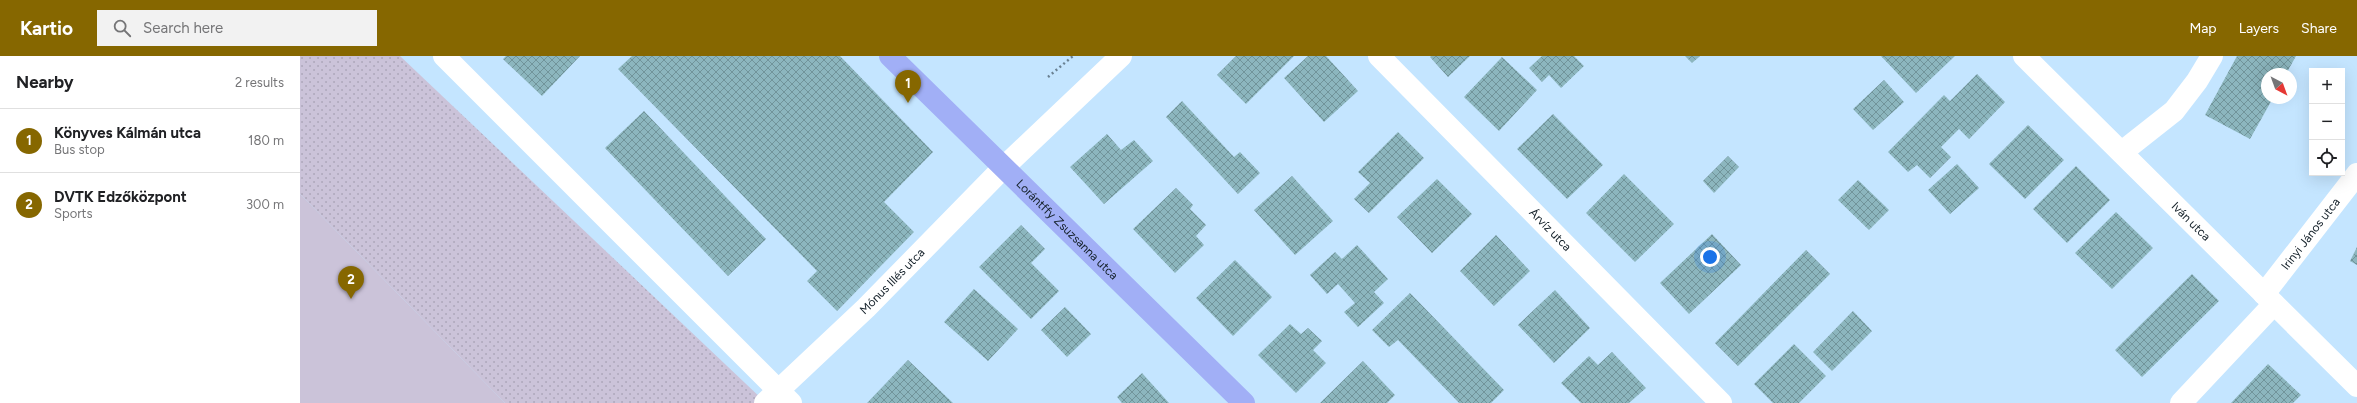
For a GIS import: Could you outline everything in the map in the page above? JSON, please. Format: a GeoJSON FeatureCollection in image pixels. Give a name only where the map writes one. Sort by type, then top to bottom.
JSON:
{"type":"FeatureCollection","features":[{"type":"Feature","properties":{"kind":"main road","name":"Lorántffy Zsuzsanna utca"},"geometry":{"type":"LineString","coordinates":[[890,56],[1244,403]]}},
{"type":"Feature","properties":{"kind":"street"},"geometry":{"type":"LineString","coordinates":[[444,56],[778,399]]}},
{"type":"Feature","properties":{"kind":"street","name":"Mónus Illés utca"},"geometry":{"type":"LineString","coordinates":[[778,399],[1003,168],[1121,56]]}},
{"type":"Feature","properties":{"kind":"street","name":"Árvíz utca"},"geometry":{"type":"LineString","coordinates":[[1379,56],[1721,403]]}},
{"type":"Feature","properties":{"kind":"street","name":"Iván utca"},"geometry":{"type":"LineString","coordinates":[[2024,56],[2357,386]]}},
{"type":"Feature","properties":{"kind":"street"},"geometry":{"type":"LineString","coordinates":[[2122,152],[2174,111],[2197,81],[2212,56]]}},
{"type":"Feature","properties":{"kind":"street","name":"Irinyi János utca"},"geometry":{"type":"LineString","coordinates":[[2181,403],[2269,299],[2357,174]]}},
{"type":"Feature","properties":{"kind":"path"},"geometry":{"type":"LineString","coordinates":[[1048,76],[1073,56]]}},
{"type":"Feature","properties":{"kind":"shaded area"},"geometry":{"type":"Polygon","coordinates":[[[300,56],[400,56],[766,403],[505,403],[300,194],[300,56]]]}},
{"type":"Feature","properties":{"kind":"shaded area"},"geometry":{"type":"Polygon","coordinates":[[[300,194],[505,403],[300,403],[300,194]]]}},
{"type":"Feature","properties":{"kind":"building"},"geometry":{"type":"Polygon","coordinates":[[[506,56],[580,56],[542,96],[503,59],[506,56]]]}},
{"type":"Feature","properties":{"kind":"building"},"geometry":{"type":"Polygon","coordinates":[[[632,56],[840,56],[933,152],[884,202],[914,232],[837,311],[807,281],[817,271],[618,69],[632,56]]]}},
{"type":"Feature","properties":{"kind":"building"},"geometry":{"type":"Polygon","coordinates":[[[1236,56],[1294,56],[1246,104],[1217,75],[1236,56]]]}},
{"type":"Feature","properties":{"kind":"building"},"geometry":{"type":"Polygon","coordinates":[[[1308,56],[1326,56],[1358,91],[1324,122],[1284,78],[1308,56]]]}},
{"type":"Feature","properties":{"kind":"building"},"geometry":{"type":"Polygon","coordinates":[[[1470,56],[1448,77],[1430,57],[1470,56]]]}},
{"type":"Feature","properties":{"kind":"building"},"geometry":{"type":"Polygon","coordinates":[[[1542,56],[1574,56],[1584,66],[1561,88],[1549,75],[1542,82],[1529,68],[1542,56]]]}},
{"type":"Feature","properties":{"kind":"building"},"geometry":{"type":"Polygon","coordinates":[[[1685,56],[1700,56],[1692,63],[1685,56]]]}},
{"type":"Feature","properties":{"kind":"building"},"geometry":{"type":"Polygon","coordinates":[[[1881,56],[1955,56],[1916,93],[1881,56]]]}},
{"type":"Feature","properties":{"kind":"building"},"geometry":{"type":"Polygon","coordinates":[[[2237,56],[2296,56],[2289,68],[2261,68],[2261,104],[2270,104],[2250,139],[2205,115],[2237,56]]]}},
{"type":"Feature","properties":{"kind":"building"},"geometry":{"type":"Polygon","coordinates":[[[1502,57],[1537,90],[1499,131],[1464,97],[1502,57]]]}},
{"type":"Feature","properties":{"kind":"building"},"geometry":{"type":"Polygon","coordinates":[[[1977,74],[2005,102],[1969,139],[1959,129],[1941,147],[1951,157],[1930,178],[1917,165],[1908,172],[1888,152],[1944,95],[1950,101],[1977,74]]]}},
{"type":"Feature","properties":{"kind":"building"},"geometry":{"type":"Polygon","coordinates":[[[1884,80],[1904,102],[1873,130],[1853,109],[1884,80]]]}},
{"type":"Feature","properties":{"kind":"building"},"geometry":{"type":"Polygon","coordinates":[[[1182,101],[1234,157],[1240,152],[1260,173],[1238,194],[1166,117],[1182,101]]]}},
{"type":"Feature","properties":{"kind":"building"},"geometry":{"type":"Polygon","coordinates":[[[644,111],[766,239],[728,276],[605,148],[644,111]]]}},
{"type":"Feature","properties":{"kind":"building"},"geometry":{"type":"Polygon","coordinates":[[[1553,114],[1603,165],[1567,199],[1517,149],[1553,114]]]}},
{"type":"Feature","properties":{"kind":"building"},"geometry":{"type":"Polygon","coordinates":[[[2028,125],[2064,160],[2025,199],[1989,164],[2028,125]]]}},
{"type":"Feature","properties":{"kind":"building"},"geometry":{"type":"Polygon","coordinates":[[[1398,132],[1424,158],[1369,213],[1354,199],[1370,183],[1358,172],[1398,132]]]}},
{"type":"Feature","properties":{"kind":"building"},"geometry":{"type":"Polygon","coordinates":[[[1107,134],[1121,150],[1134,140],[1153,161],[1104,204],[1070,167],[1107,134]]]}},
{"type":"Feature","properties":{"kind":"building"},"geometry":{"type":"Polygon","coordinates":[[[1728,156],[1739,167],[1714,193],[1703,181],[1728,156]]]}},
{"type":"Feature","properties":{"kind":"building"},"geometry":{"type":"Polygon","coordinates":[[[1957,164],[1979,188],[1950,214],[1928,190],[1957,164]]]}},
{"type":"Feature","properties":{"kind":"building"},"geometry":{"type":"Polygon","coordinates":[[[2076,166],[2110,200],[2067,243],[2033,209],[2076,166]]]}},
{"type":"Feature","properties":{"kind":"building"},"geometry":{"type":"Polygon","coordinates":[[[1624,174],[1674,224],[1635,262],[1586,213],[1624,174]]]}},
{"type":"Feature","properties":{"kind":"building"},"geometry":{"type":"Polygon","coordinates":[[[1292,176],[1333,221],[1295,255],[1254,210],[1292,176]]]}},
{"type":"Feature","properties":{"kind":"building"},"geometry":{"type":"Polygon","coordinates":[[[1437,179],[1472,214],[1432,253],[1397,217],[1437,179]]]}},
{"type":"Feature","properties":{"kind":"building"},"geometry":{"type":"Polygon","coordinates":[[[1858,180],[1889,210],[1869,230],[1838,200],[1858,180]]]}},
{"type":"Feature","properties":{"kind":"building"},"geometry":{"type":"Polygon","coordinates":[[[1176,188],[1193,205],[1190,209],[1206,225],[1196,236],[1204,245],[1175,273],[1133,229],[1176,188]]]}},
{"type":"Feature","properties":{"kind":"building"},"geometry":{"type":"Polygon","coordinates":[[[2116,212],[2153,248],[2112,289],[2075,253],[2116,212]]]}},
{"type":"Feature","properties":{"kind":"building"},"geometry":{"type":"Polygon","coordinates":[[[1021,225],[1045,249],[1031,263],[1059,291],[1031,319],[979,267],[1021,225]]]}},
{"type":"Feature","properties":{"kind":"building"},"geometry":{"type":"Polygon","coordinates":[[[1712,234],[1741,265],[1689,314],[1660,283],[1712,234]]]}},
{"type":"Feature","properties":{"kind":"building"},"geometry":{"type":"Polygon","coordinates":[[[1496,235],[1530,271],[1494,306],[1460,271],[1496,235]]]}},
{"type":"Feature","properties":{"kind":"building"},"geometry":{"type":"Polygon","coordinates":[[[1357,245],[1388,279],[1374,292],[1384,303],[1358,327],[1344,312],[1355,303],[1338,284],[1327,294],[1310,275],[1335,252],[1342,259],[1357,245]]]}},
{"type":"Feature","properties":{"kind":"building"},"geometry":{"type":"Polygon","coordinates":[[[2357,247],[2357,265],[2350,261],[2357,247]]]}},
{"type":"Feature","properties":{"kind":"building"},"geometry":{"type":"Polygon","coordinates":[[[1806,250],[1830,274],[1738,366],[1715,343],[1806,250]]]}},
{"type":"Feature","properties":{"kind":"building"},"geometry":{"type":"Polygon","coordinates":[[[1235,260],[1272,297],[1233,336],[1196,298],[1235,260]]]}},
{"type":"Feature","properties":{"kind":"building"},"geometry":{"type":"Polygon","coordinates":[[[2192,274],[2219,301],[2142,377],[2115,350],[2192,274]]]}},
{"type":"Feature","properties":{"kind":"building"},"geometry":{"type":"Polygon","coordinates":[[[974,289],[1018,329],[988,361],[944,322],[974,289]]]}},
{"type":"Feature","properties":{"kind":"building"},"geometry":{"type":"Polygon","coordinates":[[[1555,290],[1590,328],[1554,363],[1518,325],[1555,290]]]}},
{"type":"Feature","properties":{"kind":"building"},"geometry":{"type":"Polygon","coordinates":[[[1410,293],[1504,390],[1491,403],[1459,403],[1398,340],[1389,347],[1372,330],[1410,293]]]}},
{"type":"Feature","properties":{"kind":"building"},"geometry":{"type":"Polygon","coordinates":[[[1065,307],[1091,334],[1067,357],[1041,330],[1065,307]]]}},
{"type":"Feature","properties":{"kind":"building"},"geometry":{"type":"Polygon","coordinates":[[[1853,311],[1872,331],[1832,371],[1813,352],[1853,311]]]}},
{"type":"Feature","properties":{"kind":"building"},"geometry":{"type":"Polygon","coordinates":[[[1290,324],[1301,334],[1308,328],[1322,341],[1313,350],[1326,363],[1296,393],[1258,355],[1290,324]]]}},
{"type":"Feature","properties":{"kind":"building"},"geometry":{"type":"Polygon","coordinates":[[[1794,344],[1826,376],[1799,403],[1773,403],[1754,384],[1794,344]]]}},
{"type":"Feature","properties":{"kind":"building"},"geometry":{"type":"Polygon","coordinates":[[[1612,352],[1646,388],[1629,403],[1581,403],[1561,383],[1589,356],[1598,365],[1612,352]]]}},
{"type":"Feature","properties":{"kind":"building"},"geometry":{"type":"Polygon","coordinates":[[[908,360],[953,403],[867,403],[908,360]]]}},
{"type":"Feature","properties":{"kind":"building"},"geometry":{"type":"Polygon","coordinates":[[[1363,361],[1395,395],[1387,403],[1320,403],[1363,361]]]}},
{"type":"Feature","properties":{"kind":"building"},"geometry":{"type":"Polygon","coordinates":[[[2268,364],[2301,395],[2293,403],[2231,403],[2268,364]]]}},
{"type":"Feature","properties":{"kind":"building"},"geometry":{"type":"Polygon","coordinates":[[[1142,373],[1169,403],[1122,403],[1117,397],[1142,373]]]}},
{"type":"Feature","properties":{"kind":"place","name":"Könyves Kálmán utca"},"geometry":{"type":"Point","coordinates":[908,103]}},
{"type":"Feature","properties":{"kind":"place","name":"DVTK Edzőközpont"},"geometry":{"type":"Point","coordinates":[351,299]}}]}
